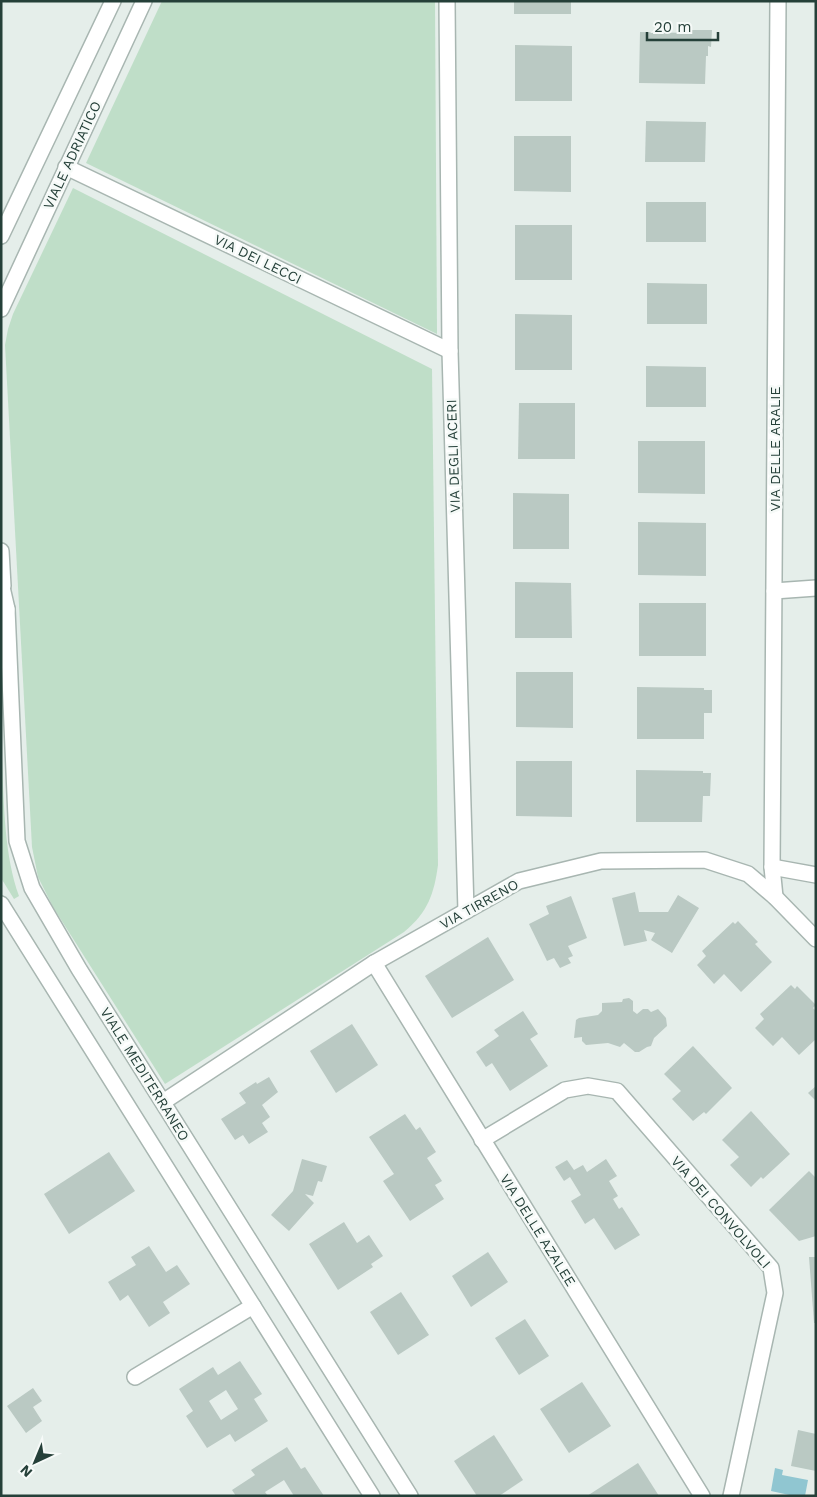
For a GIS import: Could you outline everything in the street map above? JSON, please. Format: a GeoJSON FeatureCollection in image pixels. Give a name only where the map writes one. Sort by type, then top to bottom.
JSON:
{"type":"FeatureCollection","features":[{"type":"Feature","properties":{"kind":"street","name":"VIALE ADRIATICO"},"geometry":{"type":"LineString","coordinates":[[1,236],[113,1]]}},
{"type":"Feature","properties":{"kind":"street","name":"VIALE ADRIATICO"},"geometry":{"type":"LineString","coordinates":[[1,309],[144,1]]}},
{"type":"Feature","properties":{"kind":"street","name":"VIA DEGLI ACERI"},"geometry":{"type":"LineString","coordinates":[[447,1],[450,351],[466,911]]}},
{"type":"Feature","properties":{"kind":"street","name":"VIA DELLE ARALIE"},"geometry":{"type":"LineString","coordinates":[[775,897],[772,867],[778,1]]}},
{"type":"Feature","properties":{"kind":"street","name":"VIA DEI LECCI"},"geometry":{"type":"LineString","coordinates":[[66,167],[450,351]]}},
{"type":"Feature","properties":{"kind":"street"},"geometry":{"type":"LineString","coordinates":[[1,551],[2,584]]}},
{"type":"Feature","properties":{"kind":"street","name":"VIALE MEDITERRANEO"},"geometry":{"type":"LineString","coordinates":[[2,584],[7,610],[17,841],[32,888],[79,969],[410,1496]]}},
{"type":"Feature","properties":{"kind":"street"},"geometry":{"type":"LineString","coordinates":[[774,591],[816,588]]}},
{"type":"Feature","properties":{"kind":"street"},"geometry":{"type":"LineString","coordinates":[[1,636],[7,610]]}},
{"type":"Feature","properties":{"kind":"street","name":"VIA TIRRENO"},"geometry":{"type":"LineString","coordinates":[[163,1102],[374,963],[519,881],[601,861],[705,860],[748,874],[775,897],[816,939]]}},
{"type":"Feature","properties":{"kind":"street"},"geometry":{"type":"LineString","coordinates":[[772,867],[816,875]]}},
{"type":"Feature","properties":{"kind":"street"},"geometry":{"type":"LineString","coordinates":[[1,904],[372,1496]]}},
{"type":"Feature","properties":{"kind":"street","name":"VIA DELLE AZALEE"},"geometry":{"type":"LineString","coordinates":[[374,963],[702,1496]]}},
{"type":"Feature","properties":{"kind":"street","name":"VIA DEI CONVOLVOLI"},"geometry":{"type":"LineString","coordinates":[[482,1140],[565,1090],[588,1086],[617,1091],[771,1268],[775,1293],[731,1496]]}},
{"type":"Feature","properties":{"kind":"street"},"geometry":{"type":"LineString","coordinates":[[135,1377],[253,1306]]}},
{"type":"Feature","properties":{"kind":"green space"},"geometry":{"type":"Polygon","coordinates":[[[162,1],[435,1],[437,334],[86,163],[162,1]]]}},
{"type":"Feature","properties":{"kind":"green space"},"geometry":{"type":"Polygon","coordinates":[[[73,188],[432,369],[438,865],[432,894],[419,917],[404,932],[165,1084],[53,907],[38,877],[32,847],[5,345],[13,314],[73,188]]]}},
{"type":"Feature","properties":{"kind":"green space"},"geometry":{"type":"Polygon","coordinates":[[[1,737],[9,858],[19,896],[14,899],[1,878],[1,737]]]}},
{"type":"Feature","properties":{"kind":"water"},"geometry":{"type":"Polygon","coordinates":[[[775,1468],[783,1470],[782,1475],[808,1480],[805,1496],[794,1496],[771,1491],[775,1468]]]}},
{"type":"Feature","properties":{"kind":"building"},"geometry":{"type":"Polygon","coordinates":[[[514,1],[571,1],[571,14],[514,14],[514,1]]]}},
{"type":"Feature","properties":{"kind":"building"},"geometry":{"type":"Polygon","coordinates":[[[689,30],[712,30],[711,47],[708,46],[708,56],[706,56],[705,84],[639,83],[640,32],[689,33],[689,30]]]}},
{"type":"Feature","properties":{"kind":"building"},"geometry":{"type":"Polygon","coordinates":[[[515,45],[572,46],[572,101],[515,101],[515,45]]]}},
{"type":"Feature","properties":{"kind":"building"},"geometry":{"type":"Polygon","coordinates":[[[646,121],[706,122],[705,162],[645,162],[646,121]]]}},
{"type":"Feature","properties":{"kind":"building"},"geometry":{"type":"Polygon","coordinates":[[[514,136],[571,136],[571,192],[514,191],[514,136]]]}},
{"type":"Feature","properties":{"kind":"building"},"geometry":{"type":"Polygon","coordinates":[[[646,202],[706,202],[706,242],[646,242],[646,202]]]}},
{"type":"Feature","properties":{"kind":"building"},"geometry":{"type":"Polygon","coordinates":[[[515,225],[572,225],[572,280],[515,280],[515,225]]]}},
{"type":"Feature","properties":{"kind":"building"},"geometry":{"type":"Polygon","coordinates":[[[647,283],[707,284],[707,324],[647,324],[647,283]]]}},
{"type":"Feature","properties":{"kind":"building"},"geometry":{"type":"Polygon","coordinates":[[[515,314],[572,315],[572,370],[515,370],[515,314]]]}},
{"type":"Feature","properties":{"kind":"building"},"geometry":{"type":"Polygon","coordinates":[[[646,366],[706,367],[706,407],[646,407],[646,366]]]}},
{"type":"Feature","properties":{"kind":"building"},"geometry":{"type":"Polygon","coordinates":[[[519,403],[575,403],[575,459],[518,459],[519,403]]]}},
{"type":"Feature","properties":{"kind":"building"},"geometry":{"type":"Polygon","coordinates":[[[638,441],[705,441],[705,494],[638,493],[638,441]]]}},
{"type":"Feature","properties":{"kind":"building"},"geometry":{"type":"Polygon","coordinates":[[[513,493],[569,494],[569,549],[513,549],[513,493]]]}},
{"type":"Feature","properties":{"kind":"building"},"geometry":{"type":"Polygon","coordinates":[[[638,522],[706,523],[706,576],[638,575],[638,522]]]}},
{"type":"Feature","properties":{"kind":"building"},"geometry":{"type":"Polygon","coordinates":[[[515,582],[571,583],[572,638],[515,638],[515,582]]]}},
{"type":"Feature","properties":{"kind":"building"},"geometry":{"type":"Polygon","coordinates":[[[639,603],[706,603],[706,656],[639,656],[639,603]]]}},
{"type":"Feature","properties":{"kind":"building"},"geometry":{"type":"Polygon","coordinates":[[[516,672],[573,672],[573,728],[516,727],[516,672]]]}},
{"type":"Feature","properties":{"kind":"building"},"geometry":{"type":"Polygon","coordinates":[[[637,687],[704,688],[704,690],[712,690],[712,713],[704,713],[704,739],[637,739],[637,687]]]}},
{"type":"Feature","properties":{"kind":"building"},"geometry":{"type":"Polygon","coordinates":[[[516,761],[572,761],[572,817],[516,816],[516,761]]]}},
{"type":"Feature","properties":{"kind":"building"},"geometry":{"type":"Polygon","coordinates":[[[636,770],[703,771],[703,773],[711,773],[710,796],[703,796],[702,822],[636,822],[636,770]]]}},
{"type":"Feature","properties":{"kind":"building"},"geometry":{"type":"Polygon","coordinates":[[[635,892],[639,912],[668,912],[678,895],[699,908],[672,953],[651,940],[655,933],[644,930],[647,941],[624,946],[612,898],[635,892]]]}},
{"type":"Feature","properties":{"kind":"building"},"geometry":{"type":"Polygon","coordinates":[[[571,896],[587,938],[568,946],[573,956],[568,958],[571,963],[560,968],[554,958],[547,961],[529,924],[549,914],[546,906],[571,896]]]}},
{"type":"Feature","properties":{"kind":"building"},"geometry":{"type":"Polygon","coordinates":[[[738,921],[758,942],[755,944],[772,962],[741,992],[724,974],[714,984],[697,965],[706,956],[702,951],[733,922],[735,924],[738,921]]]}},
{"type":"Feature","properties":{"kind":"building"},"geometry":{"type":"Polygon","coordinates":[[[488,937],[514,980],[452,1018],[425,976],[488,937]]]}},
{"type":"Feature","properties":{"kind":"building"},"geometry":{"type":"Polygon","coordinates":[[[791,985],[795,989],[797,986],[816,1005],[813,1008],[816,1011],[816,1039],[799,1055],[782,1037],[773,1046],[755,1028],[764,1019],[760,1014],[791,985]]]}},
{"type":"Feature","properties":{"kind":"building"},"geometry":{"type":"Polygon","coordinates":[[[629,998],[633,1001],[633,1011],[637,1014],[643,1009],[648,1009],[651,1012],[658,1009],[666,1018],[667,1026],[654,1038],[651,1046],[635,1052],[624,1043],[620,1047],[608,1043],[586,1045],[582,1041],[582,1037],[574,1038],[576,1020],[598,1015],[602,1011],[602,1003],[622,1002],[623,999],[629,998]]]}},
{"type":"Feature","properties":{"kind":"building"},"geometry":{"type":"Polygon","coordinates":[[[523,1011],[538,1034],[530,1039],[548,1066],[510,1091],[492,1063],[486,1067],[476,1052],[499,1036],[494,1030],[523,1011]]]}},
{"type":"Feature","properties":{"kind":"building"},"geometry":{"type":"Polygon","coordinates":[[[352,1024],[378,1065],[336,1093],[310,1051],[352,1024]]]}},
{"type":"Feature","properties":{"kind":"building"},"geometry":{"type":"Polygon","coordinates":[[[693,1046],[732,1088],[706,1114],[704,1112],[693,1121],[672,1099],[681,1091],[664,1074],[693,1046]]]}},
{"type":"Feature","properties":{"kind":"building"},"geometry":{"type":"Polygon","coordinates":[[[269,1077],[278,1092],[262,1105],[270,1117],[262,1123],[268,1132],[249,1144],[243,1135],[235,1140],[221,1119],[246,1103],[239,1093],[256,1082],[257,1084],[269,1077]]]}},
{"type":"Feature","properties":{"kind":"building"},"geometry":{"type":"Polygon","coordinates":[[[816,1086],[816,1101],[808,1093],[816,1086]]]}},
{"type":"Feature","properties":{"kind":"building"},"geometry":{"type":"Polygon","coordinates":[[[751,1111],[790,1154],[763,1179],[761,1177],[751,1187],[730,1165],[739,1157],[722,1140],[751,1111]]]}},
{"type":"Feature","properties":{"kind":"building"},"geometry":{"type":"Polygon","coordinates":[[[405,1114],[416,1130],[420,1127],[436,1152],[427,1158],[442,1181],[435,1185],[444,1199],[410,1221],[383,1181],[394,1174],[369,1137],[405,1114]]]}},
{"type":"Feature","properties":{"kind":"building"},"geometry":{"type":"Polygon","coordinates":[[[109,1152],[135,1191],[69,1234],[44,1194],[109,1152]]]}},
{"type":"Feature","properties":{"kind":"building"},"geometry":{"type":"Polygon","coordinates":[[[302,1159],[327,1166],[322,1182],[318,1181],[313,1196],[305,1194],[314,1203],[289,1231],[271,1215],[293,1191],[302,1159]]]}},
{"type":"Feature","properties":{"kind":"building"},"geometry":{"type":"Polygon","coordinates":[[[606,1159],[617,1176],[609,1181],[618,1196],[613,1199],[619,1209],[622,1207],[640,1235],[615,1250],[594,1218],[585,1224],[571,1201],[581,1195],[570,1177],[564,1181],[555,1167],[567,1160],[574,1170],[583,1165],[587,1172],[606,1159]]]}},
{"type":"Feature","properties":{"kind":"building"},"geometry":{"type":"Polygon","coordinates":[[[809,1171],[816,1178],[816,1236],[799,1241],[769,1210],[809,1171]]]}},
{"type":"Feature","properties":{"kind":"building"},"geometry":{"type":"Polygon","coordinates":[[[344,1222],[357,1243],[369,1235],[383,1256],[371,1264],[373,1267],[338,1290],[309,1244],[344,1222]]]}},
{"type":"Feature","properties":{"kind":"building"},"geometry":{"type":"Polygon","coordinates":[[[149,1246],[166,1272],[177,1265],[190,1284],[163,1302],[170,1313],[149,1327],[128,1295],[120,1301],[108,1282],[136,1265],[131,1257],[149,1246]]]}},
{"type":"Feature","properties":{"kind":"building"},"geometry":{"type":"Polygon","coordinates":[[[488,1252],[508,1282],[471,1307],[452,1276],[488,1252]]]}},
{"type":"Feature","properties":{"kind":"building"},"geometry":{"type":"Polygon","coordinates":[[[809,1257],[816,1257],[816,1323],[814,1323],[809,1257]]]}},
{"type":"Feature","properties":{"kind":"building"},"geometry":{"type":"Polygon","coordinates":[[[401,1292],[429,1335],[398,1355],[370,1312],[401,1292]]]}},
{"type":"Feature","properties":{"kind":"building"},"geometry":{"type":"Polygon","coordinates":[[[525,1319],[549,1356],[519,1375],[495,1338],[525,1319]]]}},
{"type":"Feature","properties":{"kind":"building"},"geometry":{"type":"Polygon","coordinates":[[[240,1361],[262,1394],[254,1399],[268,1421],[235,1442],[230,1434],[207,1448],[186,1416],[193,1411],[179,1389],[213,1367],[218,1375],[240,1361]],[[226,1390],[209,1401],[221,1420],[238,1409],[226,1390]]]}},
{"type":"Feature","properties":{"kind":"building"},"geometry":{"type":"Polygon","coordinates":[[[582,1382],[611,1426],[569,1453],[540,1409],[582,1382]]]}},
{"type":"Feature","properties":{"kind":"building"},"geometry":{"type":"Polygon","coordinates":[[[33,1388],[42,1401],[33,1407],[42,1421],[26,1433],[7,1406],[33,1388]]]}},
{"type":"Feature","properties":{"kind":"building"},"geometry":{"type":"Polygon","coordinates":[[[798,1430],[816,1434],[816,1471],[791,1466],[798,1430]]]}},
{"type":"Feature","properties":{"kind":"building"},"geometry":{"type":"Polygon","coordinates":[[[494,1435],[523,1480],[499,1496],[477,1496],[454,1461],[494,1435]]]}},
{"type":"Feature","properties":{"kind":"building"},"geometry":{"type":"Polygon","coordinates":[[[287,1447],[301,1469],[305,1467],[324,1496],[294,1496],[284,1480],[265,1492],[268,1496],[236,1496],[232,1490],[255,1475],[251,1470],[287,1447]]]}},
{"type":"Feature","properties":{"kind":"building"},"geometry":{"type":"Polygon","coordinates":[[[638,1463],[659,1496],[587,1496],[638,1463]]]}}]}
